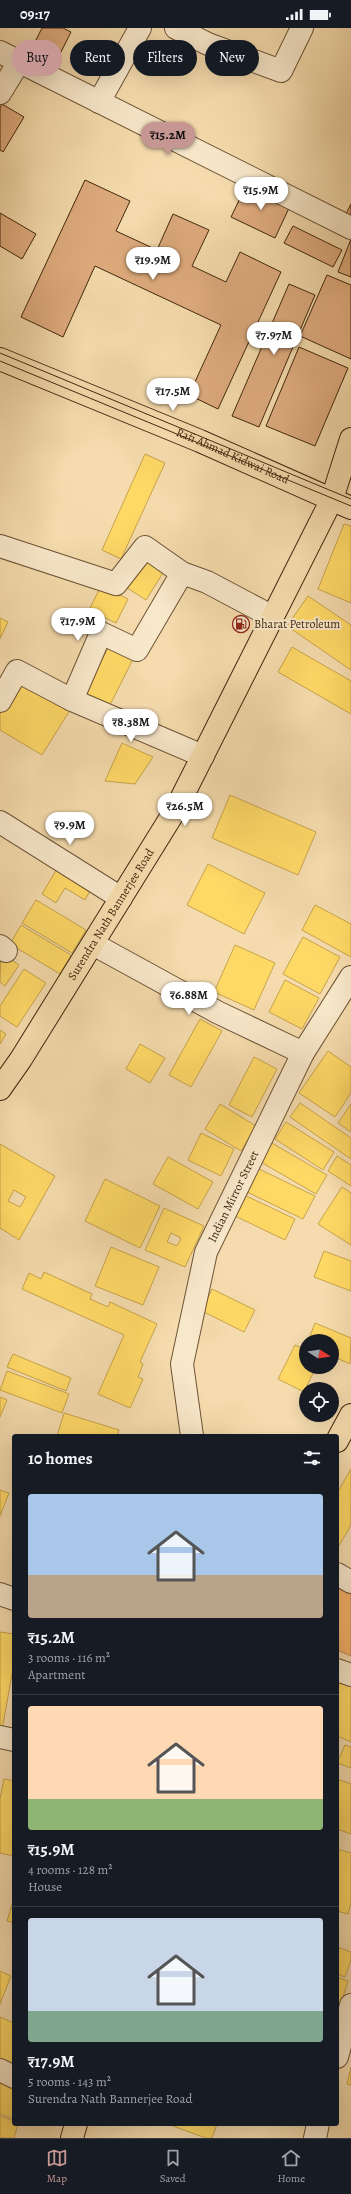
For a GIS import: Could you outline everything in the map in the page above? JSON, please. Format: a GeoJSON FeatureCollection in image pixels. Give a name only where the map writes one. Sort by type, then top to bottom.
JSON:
{"type":"FeatureCollection","features":[{"type":"Feature","properties":{"kind":"main road","name":"Rafi Ahmad Kidwai Road"},"geometry":{"type":"LineString","coordinates":[[0,359],[193,438],[341,504]]}},
{"type":"Feature","properties":{"kind":"main road","name":"Surendra Nath Bannerjee Road"},"geometry":{"type":"LineString","coordinates":[[0,1088],[21,1059],[176,809],[273,617],[341,504],[351,439]]}},
{"type":"Feature","properties":{"kind":"main road"},"geometry":{"type":"LineString","coordinates":[[339,1437],[351,1415]]}},
{"type":"Feature","properties":{"kind":"main road"},"geometry":{"type":"LineString","coordinates":[[72,2138],[75,2126]]}},
{"type":"Feature","properties":{"kind":"street"},"geometry":{"type":"LineString","coordinates":[[98,102],[140,28]]}},
{"type":"Feature","properties":{"kind":"street"},"geometry":{"type":"LineString","coordinates":[[176,28],[208,44],[281,71],[302,28]]}},
{"type":"Feature","properties":{"kind":"street"},"geometry":{"type":"LineString","coordinates":[[0,93],[9,57],[351,228]]}},
{"type":"Feature","properties":{"kind":"street"},"geometry":{"type":"LineString","coordinates":[[0,546],[116,584],[145,547],[182,573],[207,582],[273,617]]}},
{"type":"Feature","properties":{"kind":"street"},"geometry":{"type":"LineString","coordinates":[[72,700],[101,633],[137,650],[182,573]]}},
{"type":"Feature","properties":{"kind":"street"},"geometry":{"type":"LineString","coordinates":[[0,701],[17,671],[72,700],[203,756]]}},
{"type":"Feature","properties":{"kind":"street"},"geometry":{"type":"LineString","coordinates":[[0,822],[121,898]]}},
{"type":"Feature","properties":{"kind":"street"},"geometry":{"type":"LineString","coordinates":[[93,944],[217,1012],[303,1053]]}},
{"type":"Feature","properties":{"kind":"street","name":"Indian Mirror Street"},"geometry":{"type":"LineString","coordinates":[[192,1434],[182,1364],[206,1252],[303,1053],[351,977]]}},
{"type":"Feature","properties":{"kind":"street"},"geometry":{"type":"LineString","coordinates":[[339,1575],[351,1582]]}},
{"type":"Feature","properties":{"kind":"street"},"geometry":{"type":"LineString","coordinates":[[0,1594],[12,1598]]}},
{"type":"Feature","properties":{"kind":"street"},"geometry":{"type":"LineString","coordinates":[[339,1671],[351,1675]]}},
{"type":"Feature","properties":{"kind":"street"},"geometry":{"type":"LineString","coordinates":[[0,1737],[12,1740]]}},
{"type":"Feature","properties":{"kind":"street"},"geometry":{"type":"LineString","coordinates":[[339,2049],[351,2005]]}},
{"type":"Feature","properties":{"kind":"street"},"geometry":{"type":"LineString","coordinates":[[0,2070],[12,2076]]}},
{"type":"Feature","properties":{"kind":"street"},"geometry":{"type":"LineString","coordinates":[[314,2138],[317,2126]]}},
{"type":"Feature","properties":{"kind":"building: Homes"},"geometry":{"type":"Polygon","coordinates":[[[145,454],[165,463],[121,559],[102,550],[145,454]]]}},
{"type":"Feature","properties":{"kind":"building: Homes"},"geometry":{"type":"Polygon","coordinates":[[[344,524],[351,526],[351,603],[318,589],[344,524]]]}},
{"type":"Feature","properties":{"kind":"building: Homes"},"geometry":{"type":"Polygon","coordinates":[[[146,555],[166,568],[146,600],[126,587],[146,555]]]}},
{"type":"Feature","properties":{"kind":"building: Homes"},"geometry":{"type":"Polygon","coordinates":[[[101,586],[128,599],[116,623],[89,610],[101,586]]]}},
{"type":"Feature","properties":{"kind":"building: Homes"},"geometry":{"type":"Polygon","coordinates":[[[308,596],[351,625],[351,670],[287,626],[308,596]]]}},
{"type":"Feature","properties":{"kind":"building: Homes"},"geometry":{"type":"Polygon","coordinates":[[[0,618],[8,622],[0,639],[0,618]]]}},
{"type":"Feature","properties":{"kind":"building: Homes"},"geometry":{"type":"Polygon","coordinates":[[[111,642],[135,655],[109,707],[84,695],[111,642]]]}},
{"type":"Feature","properties":{"kind":"building: Homes"},"geometry":{"type":"Polygon","coordinates":[[[292,647],[351,681],[351,714],[278,672],[292,647]]]}},
{"type":"Feature","properties":{"kind":"building: Homes"},"geometry":{"type":"Polygon","coordinates":[[[20,680],[70,710],[42,755],[0,730],[0,713],[20,680]]]}},
{"type":"Feature","properties":{"kind":"building: Homes"},"geometry":{"type":"Polygon","coordinates":[[[122,743],[153,757],[135,784],[105,781],[122,743]]]}},
{"type":"Feature","properties":{"kind":"building: Homes"},"geometry":{"type":"Polygon","coordinates":[[[230,795],[316,832],[298,875],[212,838],[230,795]]]}},
{"type":"Feature","properties":{"kind":"building: Homes"},"geometry":{"type":"Polygon","coordinates":[[[208,864],[265,893],[244,934],[187,905],[208,864]]]}},
{"type":"Feature","properties":{"kind":"building: Homes"},"geometry":{"type":"Polygon","coordinates":[[[58,867],[92,887],[85,900],[65,888],[56,903],[42,894],[58,867]]]}},
{"type":"Feature","properties":{"kind":"building: Homes"},"geometry":{"type":"Polygon","coordinates":[[[36,900],[86,930],[72,953],[22,923],[36,900]]]}},
{"type":"Feature","properties":{"kind":"building: Homes"},"geometry":{"type":"Polygon","coordinates":[[[315,905],[351,924],[351,957],[302,930],[315,905]]]}},
{"type":"Feature","properties":{"kind":"building: Homes"},"geometry":{"type":"Polygon","coordinates":[[[21,925],[71,955],[60,974],[10,944],[21,925]]]}},
{"type":"Feature","properties":{"kind":"building: Homes"},"geometry":{"type":"Polygon","coordinates":[[[303,937],[340,957],[320,994],[283,974],[303,937]]]}},
{"type":"Feature","properties":{"kind":"building: Homes"},"geometry":{"type":"Polygon","coordinates":[[[235,945],[275,963],[254,1010],[214,992],[235,945]]]}},
{"type":"Feature","properties":{"kind":"building: Homes"},"geometry":{"type":"Polygon","coordinates":[[[1,953],[19,965],[5,986],[0,982],[1,953]]]}},
{"type":"Feature","properties":{"kind":"building: Homes"},"geometry":{"type":"Polygon","coordinates":[[[24,969],[46,983],[17,1027],[0,1016],[0,1006],[24,969]]]}},
{"type":"Feature","properties":{"kind":"building: Homes"},"geometry":{"type":"Polygon","coordinates":[[[285,980],[319,998],[302,1029],[269,1012],[285,980]]]}},
{"type":"Feature","properties":{"kind":"building: Homes"},"geometry":{"type":"Polygon","coordinates":[[[200,1019],[222,1031],[191,1087],[169,1075],[200,1019]]]}},
{"type":"Feature","properties":{"kind":"building: Homes"},"geometry":{"type":"Polygon","coordinates":[[[0,1030],[6,1034],[0,1044],[0,1030]]]}},
{"type":"Feature","properties":{"kind":"building: Homes"},"geometry":{"type":"Polygon","coordinates":[[[140,1044],[165,1058],[150,1083],[126,1069],[140,1044]]]}},
{"type":"Feature","properties":{"kind":"building: Homes"},"geometry":{"type":"Polygon","coordinates":[[[328,1051],[351,1067],[351,1093],[335,1117],[299,1093],[328,1051]]]}},
{"type":"Feature","properties":{"kind":"building: Homes"},"geometry":{"type":"Polygon","coordinates":[[[254,1057],[277,1069],[252,1117],[229,1105],[254,1057]]]}},
{"type":"Feature","properties":{"kind":"building: Homes"},"geometry":{"type":"Polygon","coordinates":[[[300,1103],[351,1138],[351,1159],[290,1117],[300,1103]]]}},
{"type":"Feature","properties":{"kind":"building: Homes"},"geometry":{"type":"Polygon","coordinates":[[[220,1104],[256,1126],[241,1151],[205,1129],[220,1104]]]}},
{"type":"Feature","properties":{"kind":"building: Homes"},"geometry":{"type":"Polygon","coordinates":[[[351,1104],[351,1132],[338,1123],[351,1104]]]}},
{"type":"Feature","properties":{"kind":"building: Homes"},"geometry":{"type":"Polygon","coordinates":[[[286,1122],[334,1152],[323,1170],[275,1139],[286,1122]]]}},
{"type":"Feature","properties":{"kind":"building: Homes"},"geometry":{"type":"Polygon","coordinates":[[[201,1133],[234,1149],[221,1176],[188,1160],[201,1133]]]}},
{"type":"Feature","properties":{"kind":"building: Homes"},"geometry":{"type":"Polygon","coordinates":[[[270,1142],[327,1175],[316,1194],[259,1161],[270,1142]]]}},
{"type":"Feature","properties":{"kind":"building: Homes"},"geometry":{"type":"Polygon","coordinates":[[[0,1144],[55,1176],[19,1240],[0,1228],[0,1144]],[[14,1190],[8,1201],[20,1207],[26,1197],[14,1190]]]}},
{"type":"Feature","properties":{"kind":"building: Homes"},"geometry":{"type":"Polygon","coordinates":[[[337,1156],[351,1165],[351,1186],[328,1171],[337,1156]]]}},
{"type":"Feature","properties":{"kind":"building: Homes"},"geometry":{"type":"Polygon","coordinates":[[[168,1157],[213,1182],[198,1209],[153,1184],[168,1157]]]}},
{"type":"Feature","properties":{"kind":"building: Homes"},"geometry":{"type":"Polygon","coordinates":[[[259,1169],[315,1196],[303,1219],[247,1192],[259,1169]]]}},
{"type":"Feature","properties":{"kind":"building: Homes"},"geometry":{"type":"Polygon","coordinates":[[[105,1179],[160,1206],[140,1248],[85,1221],[105,1179]]]}},
{"type":"Feature","properties":{"kind":"building: Homes"},"geometry":{"type":"Polygon","coordinates":[[[342,1187],[351,1193],[351,1245],[318,1224],[342,1187]]]}},
{"type":"Feature","properties":{"kind":"building: Homes"},"geometry":{"type":"Polygon","coordinates":[[[242,1194],[295,1219],[285,1240],[233,1215],[242,1194]]]}},
{"type":"Feature","properties":{"kind":"building: Homes"},"geometry":{"type":"Polygon","coordinates":[[[164,1208],[204,1226],[185,1267],[145,1250],[164,1208]],[[171,1233],[167,1242],[177,1246],[181,1238],[171,1233]]]}},
{"type":"Feature","properties":{"kind":"building: Homes"},"geometry":{"type":"Polygon","coordinates":[[[111,1247],[159,1267],[143,1305],[95,1286],[111,1247]]]}},
{"type":"Feature","properties":{"kind":"building: Homes"},"geometry":{"type":"Polygon","coordinates":[[[324,1251],[351,1261],[351,1291],[314,1277],[324,1251]]]}},
{"type":"Feature","properties":{"kind":"building: Homes"},"geometry":{"type":"Polygon","coordinates":[[[44,1272],[92,1294],[90,1299],[108,1307],[110,1302],[157,1324],[140,1362],[143,1364],[138,1377],[143,1379],[130,1408],[98,1394],[124,1335],[22,1289],[29,1273],[41,1279],[44,1272]]]}},
{"type":"Feature","properties":{"kind":"building: Homes"},"geometry":{"type":"Polygon","coordinates":[[[212,1289],[255,1310],[244,1332],[202,1311],[212,1289]]]}},
{"type":"Feature","properties":{"kind":"building: Homes"},"geometry":{"type":"Polygon","coordinates":[[[315,1323],[351,1338],[350,1364],[339,1359],[339,1334],[311,1334],[315,1323]]]}},
{"type":"Feature","properties":{"kind":"building: Homes"},"geometry":{"type":"Polygon","coordinates":[[[295,1345],[299,1347],[299,1374],[313,1374],[309,1382],[299,1382],[299,1390],[278,1379],[295,1345]]]}},
{"type":"Feature","properties":{"kind":"building: Homes"},"geometry":{"type":"Polygon","coordinates":[[[13,1354],[71,1378],[66,1391],[7,1367],[13,1354]]]}},
{"type":"Feature","properties":{"kind":"building: Homes"},"geometry":{"type":"Polygon","coordinates":[[[7,1371],[69,1394],[62,1413],[0,1390],[7,1371]]]}},
{"type":"Feature","properties":{"kind":"building: Homes"},"geometry":{"type":"Polygon","coordinates":[[[0,1397],[7,1400],[0,1417],[0,1397]]]}},
{"type":"Feature","properties":{"kind":"building: Homes"},"geometry":{"type":"Polygon","coordinates":[[[64,1413],[119,1430],[118,1434],[58,1434],[64,1413]]]}},
{"type":"Feature","properties":{"kind":"building: Homes"},"geometry":{"type":"Polygon","coordinates":[[[351,1469],[351,1525],[339,1546],[339,1490],[351,1469]]]}},
{"type":"Feature","properties":{"kind":"building: Homes"},"geometry":{"type":"Polygon","coordinates":[[[0,1490],[9,1493],[0,1516],[0,1490]]]}},
{"type":"Feature","properties":{"kind":"building: Homes"},"geometry":{"type":"Polygon","coordinates":[[[0,1632],[12,1634],[12,1674],[2,1730],[0,1730],[0,1632]]]}},
{"type":"Feature","properties":{"kind":"building: Homes"},"geometry":{"type":"Polygon","coordinates":[[[339,1676],[351,1681],[351,1742],[339,1737],[339,1676]]]}},
{"type":"Feature","properties":{"kind":"building: Homes"},"geometry":{"type":"Polygon","coordinates":[[[345,1745],[351,1747],[351,1768],[339,1764],[339,1758],[345,1745]]]}},
{"type":"Feature","properties":{"kind":"building: Homes"},"geometry":{"type":"Polygon","coordinates":[[[4,1779],[12,1781],[12,1856],[0,1853],[0,1799],[4,1779]]]}},
{"type":"Feature","properties":{"kind":"building: Homes"},"geometry":{"type":"Polygon","coordinates":[[[339,1780],[351,1784],[351,1834],[339,1830],[339,1780]]]}},
{"type":"Feature","properties":{"kind":"building: Homes"},"geometry":{"type":"Polygon","coordinates":[[[339,1850],[351,1853],[351,1903],[348,1914],[339,1912],[339,1850]]]}},
{"type":"Feature","properties":{"kind":"building: Homes"},"geometry":{"type":"Polygon","coordinates":[[[12,1905],[12,1922],[7,1921],[12,1905]]]}},
{"type":"Feature","properties":{"kind":"building: Homes"},"geometry":{"type":"Polygon","coordinates":[[[339,1948],[351,1952],[351,1960],[345,1977],[339,1975],[339,1948]]]}},
{"type":"Feature","properties":{"kind":"building: Homes"},"geometry":{"type":"Polygon","coordinates":[[[0,1971],[11,1976],[0,2004],[0,1971]]]}},
{"type":"Feature","properties":{"kind":"building: Homes"},"geometry":{"type":"Polygon","coordinates":[[[339,1978],[348,1981],[339,2010],[339,1978]]]}},
{"type":"Feature","properties":{"kind":"building: Homes"},"geometry":{"type":"Polygon","coordinates":[[[0,2017],[12,2022],[12,2064],[0,2059],[0,2017]]]}},
{"type":"Feature","properties":{"kind":"building: Homes"},"geometry":{"type":"Polygon","coordinates":[[[351,2067],[351,2085],[347,2084],[351,2067]]]}},
{"type":"Feature","properties":{"kind":"building: Homes"},"geometry":{"type":"Polygon","coordinates":[[[0,2080],[12,2085],[12,2118],[0,2114],[0,2080]]]}},
{"type":"Feature","properties":{"kind":"building: Homes"},"geometry":{"type":"Polygon","coordinates":[[[0,2116],[12,2120],[12,2126],[17,2126],[14,2138],[0,2138],[0,2116]]]}},
{"type":"Feature","properties":{"kind":"building: Homes"},"geometry":{"type":"Polygon","coordinates":[[[173,2126],[216,2126],[212,2138],[206,2138],[173,2126]]]}},
{"type":"Feature","properties":{"kind":"building: Health"},"geometry":{"type":"Polygon","coordinates":[[[339,1588],[351,1594],[351,1656],[339,1651],[339,1588]]]}},
{"type":"Feature","properties":{"kind":"building: Other"},"geometry":{"type":"Polygon","coordinates":[[[42,28],[63,28],[71,32],[62,50],[62,40],[36,40],[42,28]]]}},
{"type":"Feature","properties":{"kind":"building: Other"},"geometry":{"type":"Polygon","coordinates":[[[2,104],[24,117],[3,152],[0,150],[0,108],[2,104]]]}},
{"type":"Feature","properties":{"kind":"building: Other"},"geometry":{"type":"Polygon","coordinates":[[[85,180],[130,201],[116,231],[157,250],[173,214],[209,230],[192,266],[226,282],[240,252],[281,272],[218,409],[189,395],[221,325],[95,266],[63,337],[21,317],[85,180]]]}},
{"type":"Feature","properties":{"kind":"building: Other"},"geometry":{"type":"Polygon","coordinates":[[[247,184],[290,206],[275,238],[231,217],[247,184]]]}},
{"type":"Feature","properties":{"kind":"building: Other"},"geometry":{"type":"Polygon","coordinates":[[[351,204],[351,220],[345,216],[351,204]]]}},
{"type":"Feature","properties":{"kind":"building: Other"},"geometry":{"type":"Polygon","coordinates":[[[0,213],[36,234],[22,259],[0,246],[0,213]]]}},
{"type":"Feature","properties":{"kind":"building: Other"},"geometry":{"type":"Polygon","coordinates":[[[293,226],[342,250],[333,267],[284,243],[293,226]]]}},
{"type":"Feature","properties":{"kind":"building: Other"},"geometry":{"type":"Polygon","coordinates":[[[351,239],[351,277],[338,272],[351,239]]]}},
{"type":"Feature","properties":{"kind":"building: Other"},"geometry":{"type":"Polygon","coordinates":[[[327,275],[351,285],[351,359],[300,336],[327,275]]]}},
{"type":"Feature","properties":{"kind":"building: Other"},"geometry":{"type":"Polygon","coordinates":[[[289,284],[315,295],[259,427],[232,416],[289,284]]]}},
{"type":"Feature","properties":{"kind":"building: Other"},"geometry":{"type":"Polygon","coordinates":[[[299,347],[348,368],[315,446],[266,426],[299,347]]]}},
{"type":"Feature","properties":{"kind":"tram line"},"geometry":{"type":"LineString","coordinates":[[0,353],[351,499]]}},
{"type":"Feature","properties":{"kind":"tram line"},"geometry":{"type":"LineString","coordinates":[[0,361],[351,506]]}},
{"type":"Feature","properties":{"kind":"place","name":"Bharat Petroleum"},"geometry":{"type":"Point","coordinates":[241,624]}}]}
